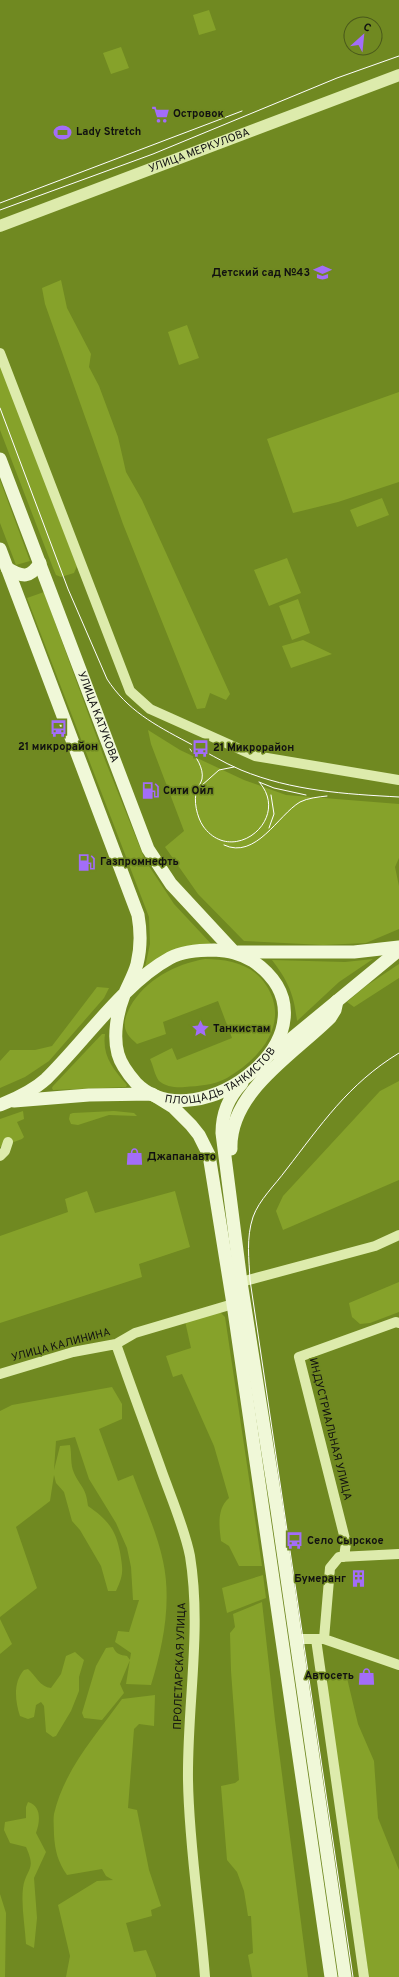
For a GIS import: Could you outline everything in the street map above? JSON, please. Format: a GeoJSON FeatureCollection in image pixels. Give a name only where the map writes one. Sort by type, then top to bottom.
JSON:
{"type":"FeatureCollection","features":[{"type":"Feature","properties":{"kind":"main road","name":"УЛИЦА КАТУКОВА"},"geometry":{"type":"LineString","coordinates":[[0,460],[148,849],[171,884],[234,952]]}},
{"type":"Feature","properties":{"kind":"main road"},"geometry":{"type":"LineString","coordinates":[[0,549],[138,916],[140,931],[140,948],[134,975],[124,996],[44,1080],[5,1103]]}},
{"type":"Feature","properties":{"kind":"main road"},"geometry":{"type":"LineString","coordinates":[[7,568],[16,574],[26,576],[34,571],[40,563]]}},
{"type":"Feature","properties":{"kind":"main road"},"geometry":{"type":"LineString","coordinates":[[234,952],[354,952],[399,949]]}},
{"type":"Feature","properties":{"kind":"main road"},"geometry":{"type":"LineString","coordinates":[[269,1057],[399,949]]}},
{"type":"Feature","properties":{"kind":"main road","name":"ПЛОЩАДЬ ТАНКИСТОВ"},"geometry":{"type":"LineString","coordinates":[[205,950],[234,952],[254,962],[274,982],[281,994],[285,1010],[283,1025],[269,1057],[250,1074],[220,1092],[204,1098],[172,1099],[152,1094],[131,1077],[118,1055],[116,1028],[124,996],[143,976],[171,958],[188,952],[205,950]]}},
{"type":"Feature","properties":{"kind":"main road"},"geometry":{"type":"LineString","coordinates":[[232,1201],[235,1198],[236,1192],[231,1148],[231,1131],[236,1117],[249,1096],[281,1063],[330,1018],[335,1010],[337,1000]]}},
{"type":"Feature","properties":{"kind":"main road"},"geometry":{"type":"LineString","coordinates":[[250,1074],[231,1096],[223,1114],[222,1133],[232,1201],[241,1282],[296,1639],[345,1977]]}},
{"type":"Feature","properties":{"kind":"main road"},"geometry":{"type":"LineString","coordinates":[[5,1103],[89,1095],[152,1094],[173,1107],[191,1125],[199,1135],[209,1156],[233,1304],[331,1977]]}},
{"type":"Feature","properties":{"kind":"street","name":"УЛИЦА МЕРКУЛОВА"},"geometry":{"type":"LineString","coordinates":[[0,226],[399,75]]}},
{"type":"Feature","properties":{"kind":"street"},"geometry":{"type":"LineString","coordinates":[[0,352],[130,691],[150,709],[255,756],[399,780]]}},
{"type":"Feature","properties":{"kind":"street"},"geometry":{"type":"LineString","coordinates":[[0,1156],[5,1152],[8,1142]]}},
{"type":"Feature","properties":{"kind":"street"},"geometry":{"type":"LineString","coordinates":[[241,1282],[375,1246],[399,1236]]}},
{"type":"Feature","properties":{"kind":"street","name":"УЛИЦА КАЛИНИНА"},"geometry":{"type":"LineString","coordinates":[[0,1374],[73,1352],[116,1344],[135,1333],[233,1304]]}},
{"type":"Feature","properties":{"kind":"street","name":"ИНДУСТРИАЛЬНАЯ УЛИЦА"},"geometry":{"type":"LineString","coordinates":[[344,1557],[346,1543],[299,1357],[396,1322],[399,1323]]}},
{"type":"Feature","properties":{"kind":"street","name":"ПРОЛЕТАРСКАЯ УЛИЦА"},"geometry":{"type":"LineString","coordinates":[[116,1344],[172,1499],[189,1554],[194,1597],[195,1631],[190,1707],[188,1780],[194,1881],[201,1928],[205,1977]]}},
{"type":"Feature","properties":{"kind":"street"},"geometry":{"type":"LineString","coordinates":[[364,1977],[320,1639],[330,1568],[339,1557],[399,1554]]}},
{"type":"Feature","properties":{"kind":"street"},"geometry":{"type":"LineString","coordinates":[[296,1639],[320,1639],[399,1665]]}},
{"type":"Feature","properties":{"kind":"green space"},"geometry":{"type":"Polygon","coordinates":[[[209,10],[216,30],[199,35],[193,15],[209,10]]]}},
{"type":"Feature","properties":{"kind":"green space"},"geometry":{"type":"Polygon","coordinates":[[[121,47],[129,68],[111,74],[103,53],[121,47]]]}},
{"type":"Feature","properties":{"kind":"green space"},"geometry":{"type":"Polygon","coordinates":[[[61,280],[67,308],[91,354],[89,367],[99,386],[118,437],[126,472],[142,500],[230,694],[226,700],[210,693],[205,708],[197,709],[123,524],[45,304],[42,288],[61,280]]]}},
{"type":"Feature","properties":{"kind":"green space"},"geometry":{"type":"Polygon","coordinates":[[[187,325],[199,358],[179,365],[168,332],[187,325]]]}},
{"type":"Feature","properties":{"kind":"green space"},"geometry":{"type":"Polygon","coordinates":[[[0,365],[77,566],[74,573],[61,577],[56,575],[0,430],[0,365]]]}},
{"type":"Feature","properties":{"kind":"green space"},"geometry":{"type":"Polygon","coordinates":[[[399,392],[399,482],[338,502],[293,513],[267,439],[399,392]]]}},
{"type":"Feature","properties":{"kind":"green space"},"geometry":{"type":"Polygon","coordinates":[[[0,480],[30,561],[16,565],[0,523],[0,480]]]}},
{"type":"Feature","properties":{"kind":"green space"},"geometry":{"type":"Polygon","coordinates":[[[382,498],[389,515],[357,527],[350,510],[382,498]]]}},
{"type":"Feature","properties":{"kind":"green space"},"geometry":{"type":"Polygon","coordinates":[[[287,558],[301,593],[269,606],[254,570],[287,558]]]}},
{"type":"Feature","properties":{"kind":"green space"},"geometry":{"type":"Polygon","coordinates":[[[44,592],[105,760],[145,860],[174,904],[215,948],[144,972],[150,944],[149,917],[27,598],[44,592]]]}},
{"type":"Feature","properties":{"kind":"green space"},"geometry":{"type":"Polygon","coordinates":[[[298,599],[310,633],[292,640],[279,606],[298,599]]]}},
{"type":"Feature","properties":{"kind":"green space"},"geometry":{"type":"Polygon","coordinates":[[[303,640],[332,654],[291,668],[282,646],[303,640]]]}},
{"type":"Feature","properties":{"kind":"green space"},"geometry":{"type":"Polygon","coordinates":[[[148,730],[180,750],[244,780],[286,795],[399,804],[399,858],[395,867],[399,886],[399,929],[366,943],[323,945],[244,941],[198,894],[165,847],[184,831],[151,744],[148,730]]]}},
{"type":"Feature","properties":{"kind":"green space"},"geometry":{"type":"Polygon","coordinates":[[[205,959],[222,960],[239,964],[254,972],[261,978],[273,999],[275,1013],[273,1026],[268,1039],[251,1061],[227,1078],[212,1084],[201,1086],[168,1086],[159,1081],[150,1059],[172,1048],[177,1060],[232,1038],[218,1001],[163,1022],[166,1034],[137,1044],[127,1033],[125,1026],[126,1016],[136,997],[152,981],[172,969],[194,961],[205,959]]]}},
{"type":"Feature","properties":{"kind":"green space"},"geometry":{"type":"Polygon","coordinates":[[[373,959],[339,982],[297,1021],[292,995],[286,981],[272,960],[345,962],[373,959]]]}},
{"type":"Feature","properties":{"kind":"green space"},"geometry":{"type":"Polygon","coordinates":[[[399,964],[399,978],[354,1007],[347,1002],[366,986],[399,964]]]}},
{"type":"Feature","properties":{"kind":"green space"},"geometry":{"type":"Polygon","coordinates":[[[97,987],[109,988],[104,998],[49,1061],[25,1077],[0,1088],[0,1061],[10,1050],[35,1050],[52,1046],[97,987]]]}},
{"type":"Feature","properties":{"kind":"green space"},"geometry":{"type":"Polygon","coordinates":[[[102,1034],[105,1034],[105,1049],[107,1056],[113,1068],[127,1085],[126,1087],[53,1090],[53,1086],[102,1034]]]}},
{"type":"Feature","properties":{"kind":"green space"},"geometry":{"type":"Polygon","coordinates":[[[399,1081],[399,1180],[283,1230],[276,1211],[283,1196],[380,1091],[399,1081]]]}},
{"type":"Feature","properties":{"kind":"green space"},"geometry":{"type":"Polygon","coordinates":[[[23,1111],[24,1119],[17,1122],[24,1137],[0,1147],[0,1119],[23,1111]]]}},
{"type":"Feature","properties":{"kind":"green space"},"geometry":{"type":"Polygon","coordinates":[[[114,1111],[134,1113],[137,1116],[109,1115],[78,1125],[71,1124],[69,1119],[70,1114],[73,1113],[114,1111]]]}},
{"type":"Feature","properties":{"kind":"green space"},"geometry":{"type":"Polygon","coordinates":[[[87,1191],[95,1213],[175,1191],[190,1247],[139,1264],[142,1277],[0,1323],[0,1236],[68,1212],[65,1199],[87,1191]]]}},
{"type":"Feature","properties":{"kind":"green space"},"geometry":{"type":"Polygon","coordinates":[[[399,1282],[399,1312],[370,1323],[360,1324],[352,1317],[349,1303],[399,1282]]]}},
{"type":"Feature","properties":{"kind":"green space"},"geometry":{"type":"Polygon","coordinates":[[[220,1312],[225,1317],[262,1566],[239,1566],[229,1546],[221,1541],[219,1523],[221,1512],[222,1507],[229,1498],[214,1446],[182,1374],[173,1377],[166,1356],[191,1348],[185,1321],[220,1312]]]}},
{"type":"Feature","properties":{"kind":"green space"},"geometry":{"type":"Polygon","coordinates":[[[112,1387],[122,1404],[122,1419],[99,1429],[118,1481],[133,1475],[157,1539],[166,1576],[167,1592],[165,1624],[151,1685],[126,1684],[131,1653],[115,1642],[118,1631],[129,1632],[139,1600],[133,1600],[131,1567],[127,1548],[116,1523],[89,1479],[75,1437],[56,1441],[54,1470],[60,1446],[70,1445],[73,1470],[85,1491],[88,1506],[105,1520],[116,1537],[122,1568],[122,1576],[119,1585],[116,1591],[108,1591],[101,1566],[80,1530],[72,1521],[64,1492],[56,1483],[54,1475],[50,1501],[16,1527],[37,1588],[0,1617],[0,1411],[12,1405],[112,1387]]]}},
{"type":"Feature","properties":{"kind":"green space"},"geometry":{"type":"Polygon","coordinates":[[[263,1575],[266,1598],[227,1613],[222,1588],[263,1575]]]}},
{"type":"Feature","properties":{"kind":"green space"},"geometry":{"type":"Polygon","coordinates":[[[262,1602],[275,1720],[308,1977],[252,1977],[248,1955],[253,1953],[251,1916],[248,1916],[244,1891],[237,1872],[227,1860],[221,1786],[235,1783],[239,1780],[231,1671],[230,1633],[235,1627],[233,1614],[262,1602]]]}},
{"type":"Feature","properties":{"kind":"green space"},"geometry":{"type":"Polygon","coordinates":[[[0,1619],[12,1644],[0,1654],[0,1619]]]}},
{"type":"Feature","properties":{"kind":"green space"},"geometry":{"type":"Polygon","coordinates":[[[113,1647],[117,1653],[127,1656],[130,1660],[120,1684],[124,1693],[102,1720],[84,1718],[82,1713],[96,1666],[106,1648],[113,1647]]]}},
{"type":"Feature","properties":{"kind":"green space"},"geometry":{"type":"Polygon","coordinates":[[[75,1652],[84,1660],[79,1677],[79,1691],[71,1711],[56,1736],[53,1737],[46,1732],[44,1706],[41,1702],[36,1705],[34,1717],[28,1719],[20,1716],[16,1698],[18,1680],[24,1670],[28,1669],[44,1686],[51,1688],[61,1674],[66,1656],[75,1652]]]}},
{"type":"Feature","properties":{"kind":"green space"},"geometry":{"type":"Polygon","coordinates":[[[347,1678],[358,1724],[374,1761],[378,1818],[399,1870],[399,1977],[369,1977],[327,1688],[328,1679],[347,1678]]]}},
{"type":"Feature","properties":{"kind":"green space"},"geometry":{"type":"Polygon","coordinates":[[[155,1695],[154,1726],[139,1724],[134,1729],[128,1808],[137,1810],[149,1870],[161,1906],[151,1910],[152,1916],[126,1923],[134,1952],[146,1950],[156,1977],[66,1977],[70,1956],[58,1905],[97,1881],[113,1880],[106,1876],[102,1869],[67,1875],[59,1861],[54,1841],[54,1814],[59,1798],[73,1768],[122,1699],[155,1695]]]}},
{"type":"Feature","properties":{"kind":"green space"},"geometry":{"type":"Polygon","coordinates":[[[28,1802],[33,1804],[38,1811],[39,1819],[36,1833],[46,1852],[34,1878],[37,1918],[34,1948],[26,1944],[23,1909],[24,1881],[30,1869],[31,1861],[26,1847],[10,1843],[4,1830],[5,1822],[26,1818],[26,1807],[28,1802]]]}},
{"type":"Feature","properties":{"kind":"green space"},"geometry":{"type":"Polygon","coordinates":[[[0,1894],[6,1913],[5,1977],[0,1977],[0,1894]]]}},
{"type":"Feature","properties":{"kind":"tram line"},"geometry":{"type":"LineString","coordinates":[[0,210],[153,154],[337,78],[399,56]]}},
{"type":"Feature","properties":{"kind":"tram line"},"geometry":{"type":"LineString","coordinates":[[0,203],[242,111]]}},
{"type":"Feature","properties":{"kind":"tram line"},"geometry":{"type":"LineString","coordinates":[[0,408],[68,589],[107,679],[123,700],[153,723],[227,764],[260,777],[299,787],[339,793],[399,797]]}},
{"type":"Feature","properties":{"kind":"tram line"},"geometry":{"type":"LineString","coordinates":[[190,749],[202,771],[202,780],[197,789],[195,799],[197,813],[203,826],[215,837],[228,842],[242,840],[254,834],[263,824],[268,811],[268,797],[260,783]]}},
{"type":"Feature","properties":{"kind":"tram line"},"geometry":{"type":"LineString","coordinates":[[201,786],[219,770],[234,767]]}},
{"type":"Feature","properties":{"kind":"tram line"},"geometry":{"type":"LineString","coordinates":[[259,782],[274,788],[306,795]]}},
{"type":"Feature","properties":{"kind":"tram line"},"geometry":{"type":"LineString","coordinates":[[269,828],[274,814],[271,795]]}},
{"type":"Feature","properties":{"kind":"tram line"},"geometry":{"type":"LineString","coordinates":[[224,845],[236,848],[246,846],[266,834],[300,802],[327,796]]}},
{"type":"Feature","properties":{"kind":"tram line"},"geometry":{"type":"LineString","coordinates":[[353,1977],[250,1280],[249,1233],[253,1217],[259,1205],[336,1106],[365,1078],[399,1053]]}},
{"type":"Feature","properties":{"kind":"place","name":"Островок"},"geometry":{"type":"Point","coordinates":[160,114]}},
{"type":"Feature","properties":{"kind":"place","name":"Lady Stretch"},"geometry":{"type":"Point","coordinates":[63,132]}},
{"type":"Feature","properties":{"kind":"place","name":"Детский сад №43"},"geometry":{"type":"Point","coordinates":[323,273]}},
{"type":"Feature","properties":{"kind":"place","name":"21 микрорайон"},"geometry":{"type":"Point","coordinates":[58,729]}},
{"type":"Feature","properties":{"kind":"place","name":"21 Микрорайон"},"geometry":{"type":"Point","coordinates":[200,748]}},
{"type":"Feature","properties":{"kind":"place","name":"Сити Ойл"},"geometry":{"type":"Point","coordinates":[150,791]}},
{"type":"Feature","properties":{"kind":"place","name":"Газпромнефть"},"geometry":{"type":"Point","coordinates":[87,862]}},
{"type":"Feature","properties":{"kind":"place","name":"Танкистам"},"geometry":{"type":"Point","coordinates":[200,1029]}},
{"type":"Feature","properties":{"kind":"place","name":"Джапанавто"},"geometry":{"type":"Point","coordinates":[134,1157]}},
{"type":"Feature","properties":{"kind":"place","name":"Село Сырское"},"geometry":{"type":"Point","coordinates":[294,1541]}},
{"type":"Feature","properties":{"kind":"place","name":"Бумеранг"},"geometry":{"type":"Point","coordinates":[359,1579]}},
{"type":"Feature","properties":{"kind":"place","name":"Автосеть"},"geometry":{"type":"Point","coordinates":[367,1676]}}]}
